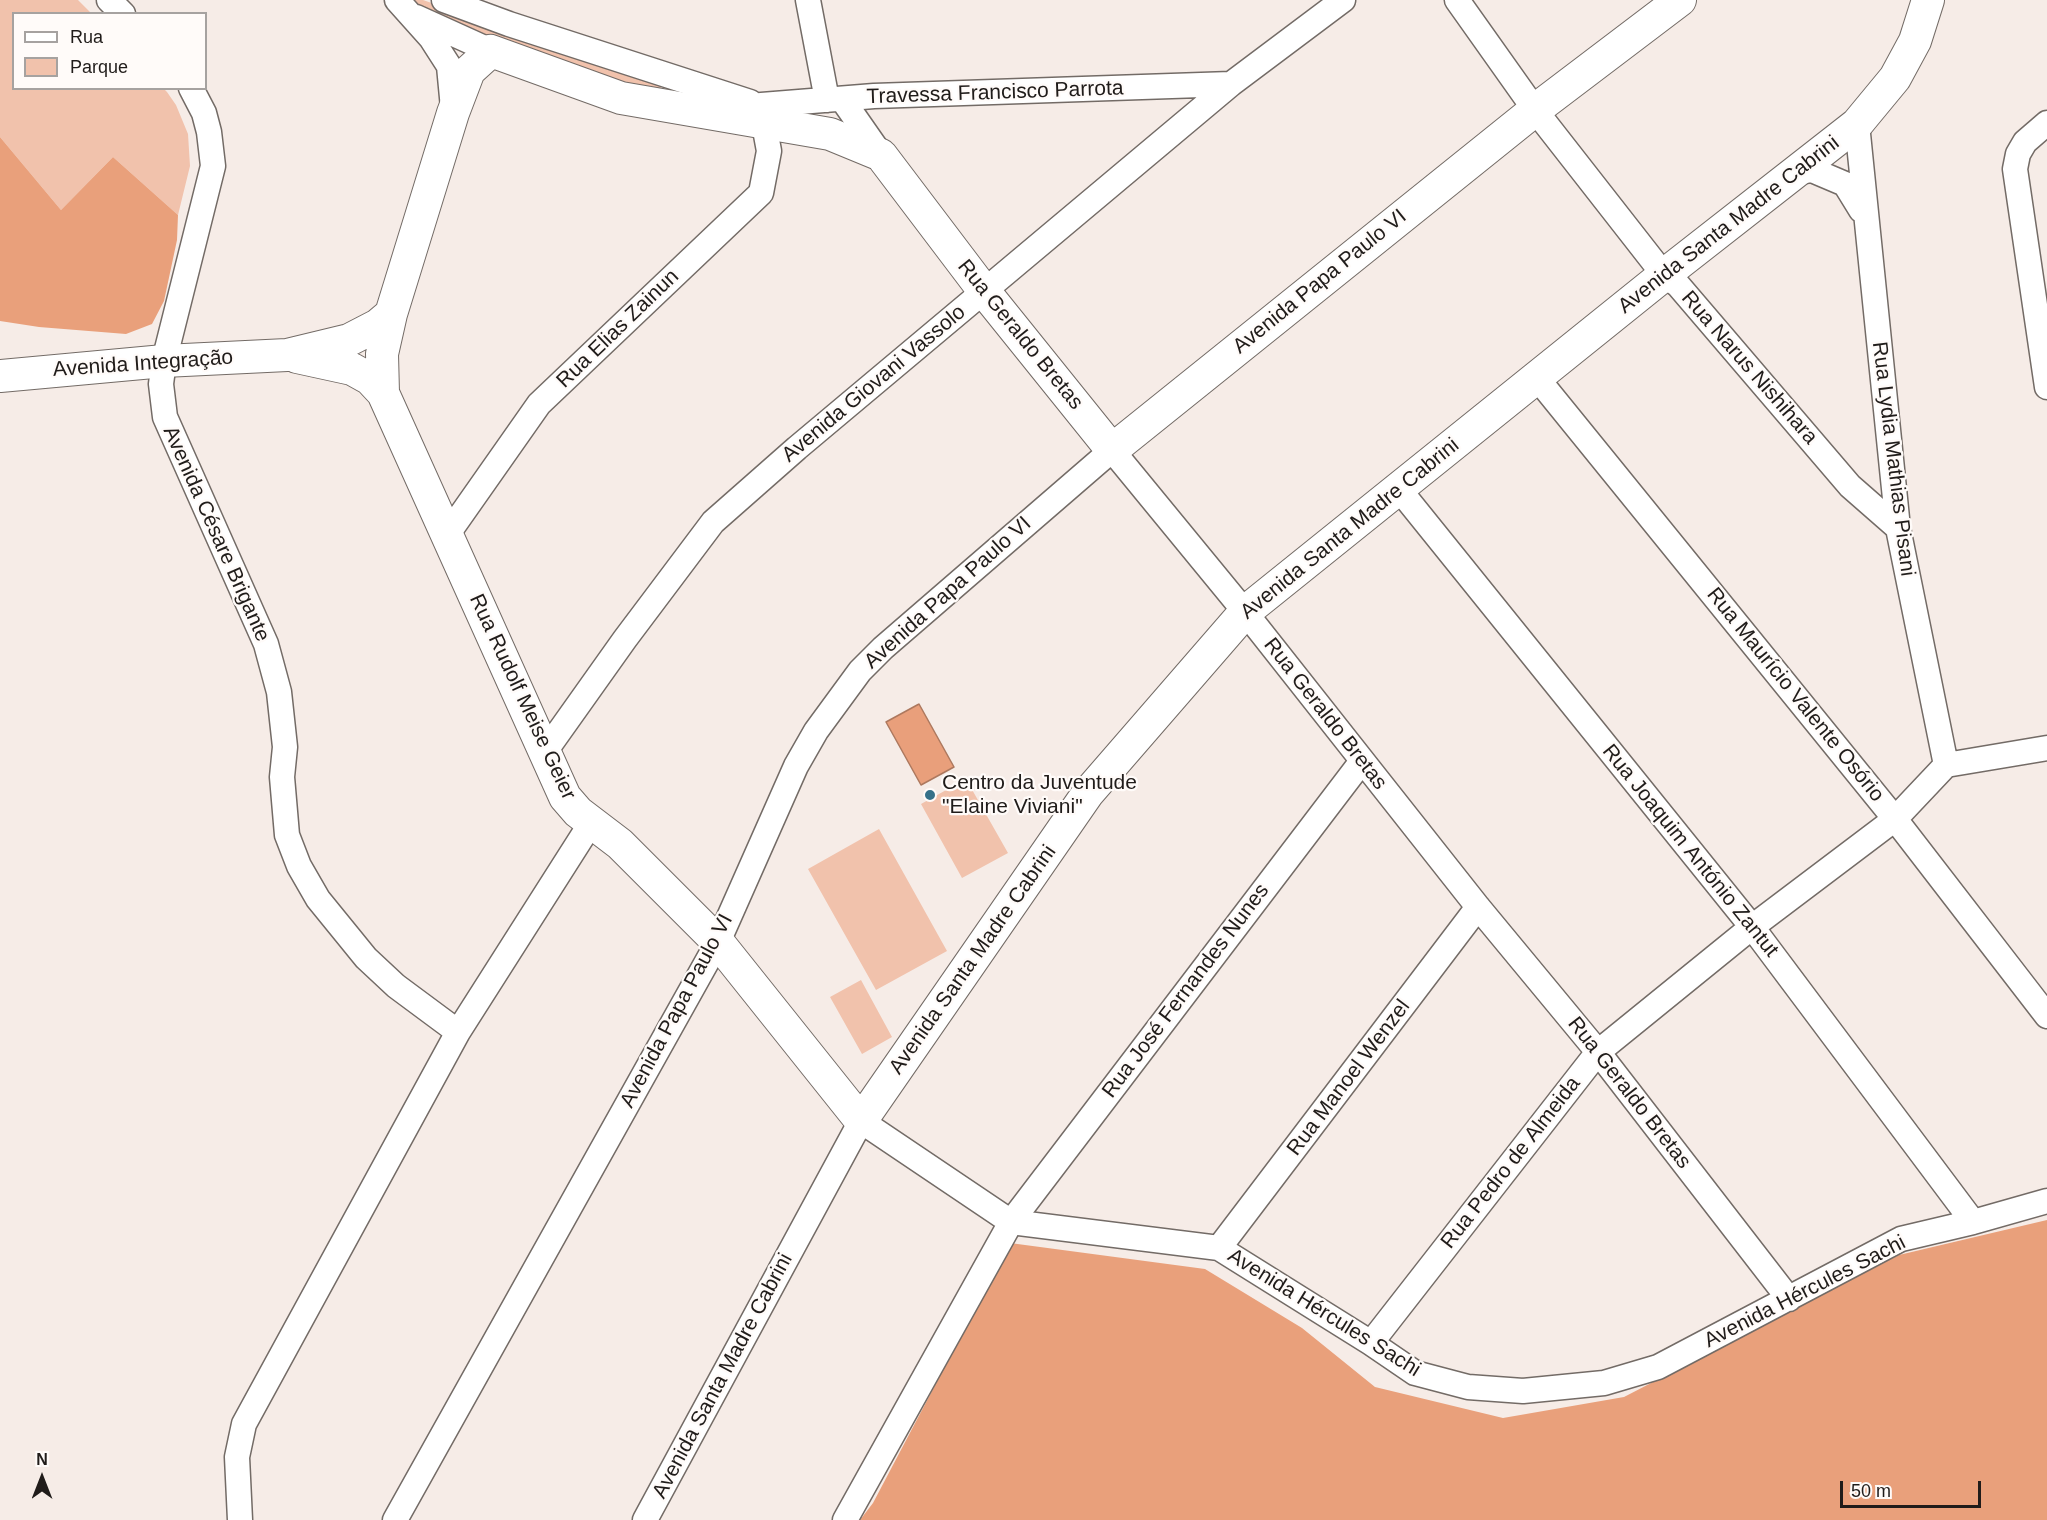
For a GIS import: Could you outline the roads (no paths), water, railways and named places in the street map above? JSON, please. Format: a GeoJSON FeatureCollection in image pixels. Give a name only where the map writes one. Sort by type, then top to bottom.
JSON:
{"type":"FeatureCollection","features":[{"type":"Feature","properties":{"kind":"main road","name":"Avenida Papa Paulo VI"},"geometry":{"type":"LineString","coordinates":[[1112,450],[1535,110],[1680,0]]}},
{"type":"Feature","properties":{"kind":"main road","name":"Avenida Santa Madre Cabrini"},"geometry":{"type":"LineString","coordinates":[[861,1121],[1088,794],[1245,612],[1664,275],[1857,124],[1895,78],[1915,40],[1928,0]]}},
{"type":"Feature","properties":{"kind":"main road"},"geometry":{"type":"LineString","coordinates":[[383,393],[382,354],[391,314],[453,113],[469,71],[491,51],[621,98],[689,111],[762,114],[830,134],[881,155]]}},
{"type":"Feature","properties":{"kind":"main road","name":"Rua Geraldo Bretas"},"geometry":{"type":"LineString","coordinates":[[881,155],[984,291],[1112,450]]}},
{"type":"Feature","properties":{"kind":"main road","name":"Avenida Integração"},"geometry":{"type":"LineString","coordinates":[[0,376],[164,361],[287,355],[349,340],[378,325],[391,314]]}},
{"type":"Feature","properties":{"kind":"main road","name":"Avenida Integração"},"geometry":{"type":"LineString","coordinates":[[287,355],[352,369],[370,379],[383,393]]}},
{"type":"Feature","properties":{"kind":"main road","name":"Rua Rudolf Meise Geier"},"geometry":{"type":"LineString","coordinates":[[383,393],[565,797],[591,823],[620,844],[718,942],[861,1121]]}},
{"type":"Feature","properties":{"kind":"street"},"geometry":{"type":"LineString","coordinates":[[109,0],[121,12]]}},
{"type":"Feature","properties":{"kind":"street"},"geometry":{"type":"LineString","coordinates":[[444,0],[762,114]]}},
{"type":"Feature","properties":{"kind":"street","name":"Rua Geraldo Bretas"},"geometry":{"type":"LineString","coordinates":[[808,0],[835,99],[881,155]]}},
{"type":"Feature","properties":{"kind":"street","name":"Avenida Giovani Vassolo"},"geometry":{"type":"LineString","coordinates":[[544,753],[625,639],[713,522],[796,448],[1231,84],[1343,0]]}},
{"type":"Feature","properties":{"kind":"street","name":"Rua Narus Nishihara"},"geometry":{"type":"LineString","coordinates":[[1457,0],[1535,110],[1664,275],[1678,285],[1850,486],[1898,528]]}},
{"type":"Feature","properties":{"kind":"street"},"geometry":{"type":"LineString","coordinates":[[404,8],[491,51]]}},
{"type":"Feature","properties":{"kind":"street"},"geometry":{"type":"LineString","coordinates":[[404,8],[449,66],[453,113]]}},
{"type":"Feature","properties":{"kind":"street","name":"Travessa Francisco Parrota"},"geometry":{"type":"LineString","coordinates":[[762,114],[835,99],[1231,84]]}},
{"type":"Feature","properties":{"kind":"street","name":"Avenida Césare Brigante"},"geometry":{"type":"LineString","coordinates":[[192,90],[200,104],[209,132],[213,166],[164,361],[161,384],[165,417],[258,621],[279,692],[285,747],[282,777],[287,835],[299,866],[318,899],[366,958],[396,986],[458,1032]]}},
{"type":"Feature","properties":{"kind":"street","name":"Rua Elias Zainun"},"geometry":{"type":"LineString","coordinates":[[447,535],[539,404],[761,194],[770,151],[762,114]]}},
{"type":"Feature","properties":{"kind":"street"},"geometry":{"type":"LineString","coordinates":[[2047,123],[2025,142],[2018,154],[2015,169],[2041,304],[2047,387]]}},
{"type":"Feature","properties":{"kind":"street","name":"Rua Lydia Mathias Pisani"},"geometry":{"type":"LineString","coordinates":[[1857,124],[1865,221],[1898,528],[1946,765]]}},
{"type":"Feature","properties":{"kind":"street"},"geometry":{"type":"LineString","coordinates":[[1797,172],[1812,170],[1845,184],[1856,198],[1865,221]]}},
{"type":"Feature","properties":{"kind":"street","name":"Rua Maurício Valente Osório"},"geometry":{"type":"LineString","coordinates":[[1537,378],[1895,819],[2047,1016]]}},
{"type":"Feature","properties":{"kind":"street","name":"Rua Geraldo Bretas"},"geometry":{"type":"LineString","coordinates":[[1112,450],[1245,612],[1478,907],[1598,1052],[1789,1299]]}},
{"type":"Feature","properties":{"kind":"street","name":"Avenida Papa Paulo VI"},"geometry":{"type":"LineString","coordinates":[[395,1520],[718,942],[796,766],[816,731],[860,671],[1112,450]]}},
{"type":"Feature","properties":{"kind":"street","name":"Rua Joaquim António Zantut"},"geometry":{"type":"LineString","coordinates":[[1398,488],[1752,927],[1973,1222]]}},
{"type":"Feature","properties":{"kind":"street"},"geometry":{"type":"LineString","coordinates":[[1946,765],[2047,748]]}},
{"type":"Feature","properties":{"kind":"street","name":"Rua José Fernandes Nunes"},"geometry":{"type":"LineString","coordinates":[[1011,1222],[1362,761]]}},
{"type":"Feature","properties":{"kind":"street","name":"Rua Pedro de Almeida"},"geometry":{"type":"LineString","coordinates":[[1371,1343],[1598,1052],[1752,927],[1895,819],[1946,765]]}},
{"type":"Feature","properties":{"kind":"street"},"geometry":{"type":"LineString","coordinates":[[240,1520],[237,1457],[244,1424],[458,1032],[591,823]]}},
{"type":"Feature","properties":{"kind":"street","name":"Rua Manoel Wenzel"},"geometry":{"type":"LineString","coordinates":[[1219,1248],[1478,907]]}},
{"type":"Feature","properties":{"kind":"street","name":"Rua Rudolf Meise Geier"},"geometry":{"type":"LineString","coordinates":[[861,1121],[1011,1222]]}},
{"type":"Feature","properties":{"kind":"street","name":"Avenida Santa Madre Cabrini"},"geometry":{"type":"LineString","coordinates":[[645,1520],[861,1121]]}},
{"type":"Feature","properties":{"kind":"street","name":"Avenida Hércules Sachi"},"geometry":{"type":"LineString","coordinates":[[1011,1222],[1219,1248],[1415,1373],[1468,1387],[1523,1391],[1604,1383],[1658,1366],[1901,1239],[2047,1201]]}},
{"type":"Feature","properties":{"kind":"street"},"geometry":{"type":"LineString","coordinates":[[845,1520],[1011,1222]]}},
{"type":"Feature","properties":{"kind":"place","name":"Centro da Juventude \"Elaine Viviani\""},"geometry":{"type":"Point","coordinates":[930,795]}}]}
